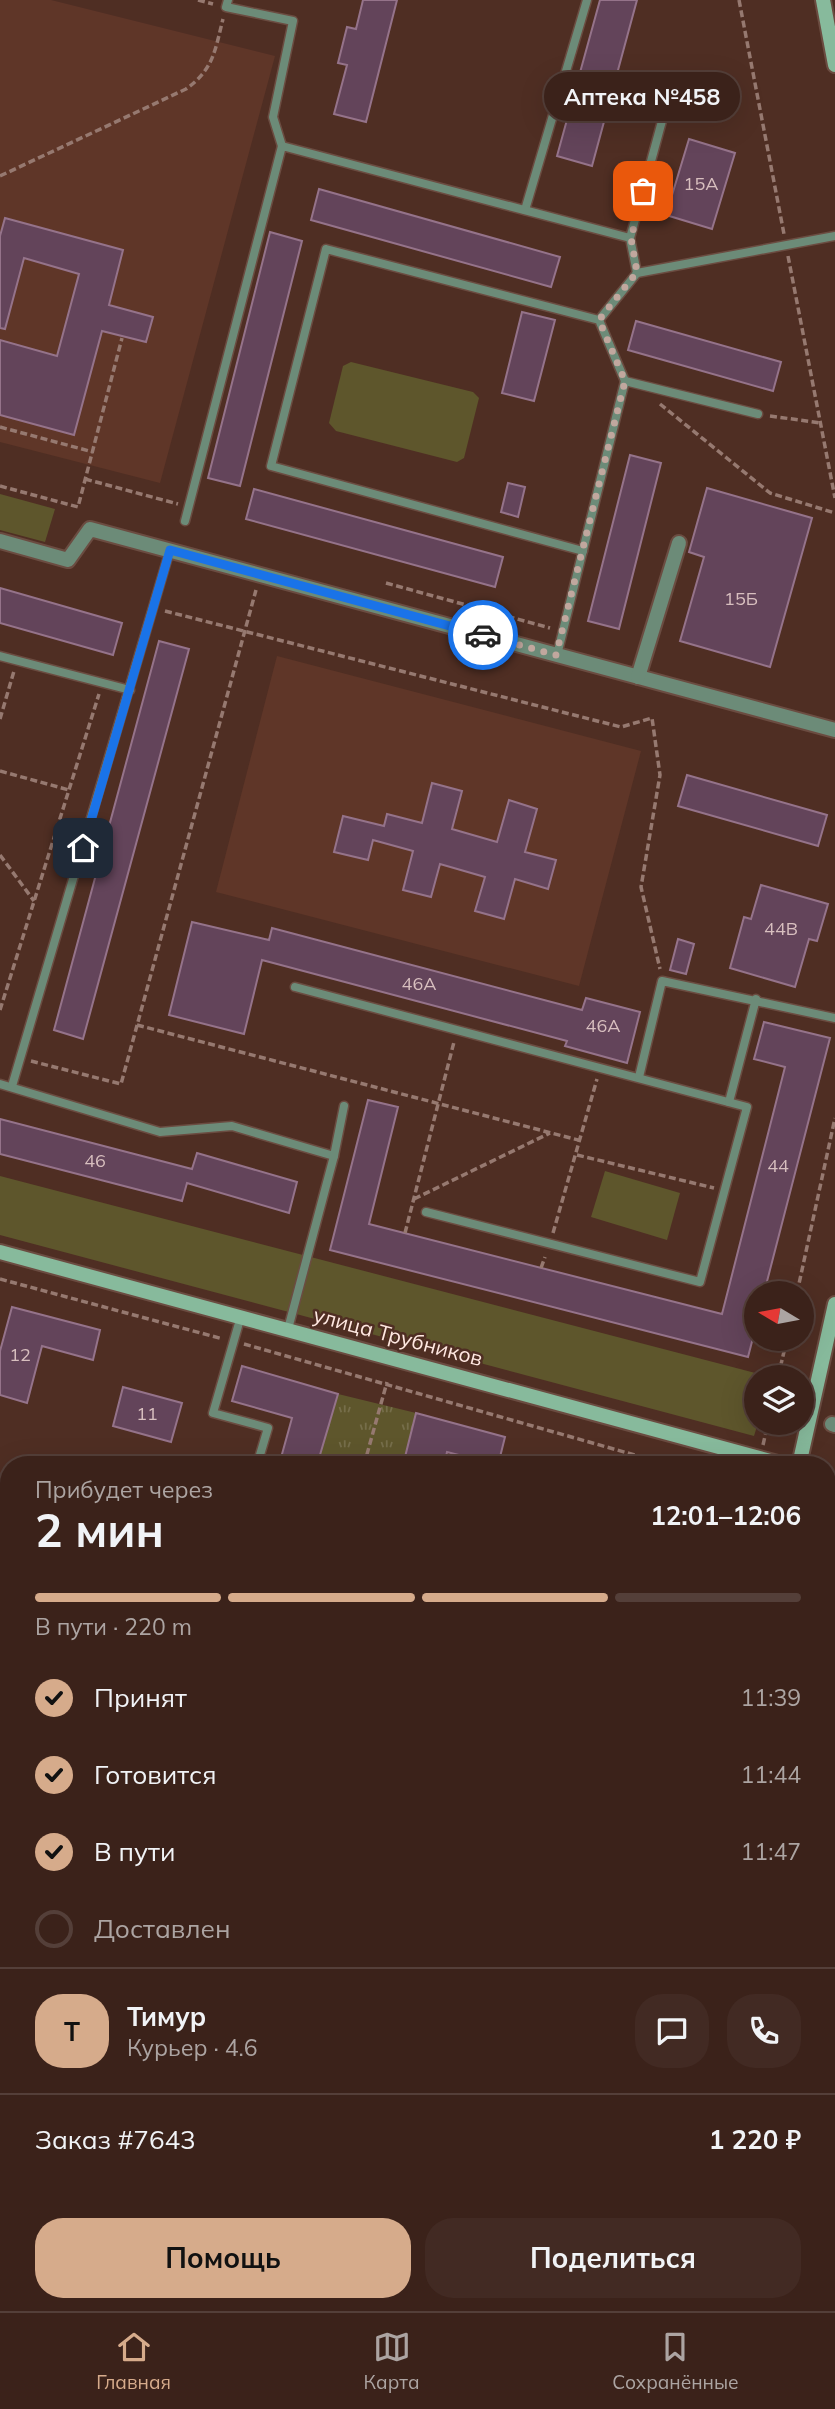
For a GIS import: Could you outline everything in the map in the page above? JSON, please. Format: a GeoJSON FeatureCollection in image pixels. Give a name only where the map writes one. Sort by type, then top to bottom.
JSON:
{"type":"FeatureCollection","features":[{"type":"Feature","properties":{"kind":"street"},"geometry":{"type":"LineString","coordinates":[[823,0],[835,65]]}},
{"type":"Feature","properties":{"kind":"street"},"geometry":{"type":"LineString","coordinates":[[0,541],[68,560],[90,529],[835,730]]}},
{"type":"Feature","properties":{"kind":"street"},"geometry":{"type":"LineString","coordinates":[[638,677],[679,543]]}},
{"type":"Feature","properties":{"kind":"street","name":"улица Трубников"},"geometry":{"type":"LineString","coordinates":[[0,1252],[752,1456]]}},
{"type":"Feature","properties":{"kind":"street"},"geometry":{"type":"LineString","coordinates":[[801,1456],[835,1304]]}},
{"type":"Feature","properties":{"kind":"lane"},"geometry":{"type":"LineString","coordinates":[[526,210],[587,0]]}},
{"type":"Feature","properties":{"kind":"lane"},"geometry":{"type":"LineString","coordinates":[[185,521],[282,146],[273,117],[293,21],[227,4]]}},
{"type":"Feature","properties":{"kind":"lane"},"geometry":{"type":"LineString","coordinates":[[637,272],[631,238],[662,121]]}},
{"type":"Feature","properties":{"kind":"lane"},"geometry":{"type":"LineString","coordinates":[[282,146],[631,238]]}},
{"type":"Feature","properties":{"kind":"lane"},"geometry":{"type":"LineString","coordinates":[[599,320],[637,272],[835,236]]}},
{"type":"Feature","properties":{"kind":"lane"},"geometry":{"type":"LineString","coordinates":[[583,551],[271,466],[326,249],[599,320]]}},
{"type":"Feature","properties":{"kind":"lane"},"geometry":{"type":"LineString","coordinates":[[556,655],[625,381],[599,320]]}},
{"type":"Feature","properties":{"kind":"lane"},"geometry":{"type":"LineString","coordinates":[[625,381],[758,414]]}},
{"type":"Feature","properties":{"kind":"lane"},"geometry":{"type":"LineString","coordinates":[[12,1086],[170,550]]}},
{"type":"Feature","properties":{"kind":"lane"},"geometry":{"type":"LineString","coordinates":[[0,656],[130,690]]}},
{"type":"Feature","properties":{"kind":"lane"},"geometry":{"type":"LineString","coordinates":[[639,1077],[662,981],[835,1018]]}},
{"type":"Feature","properties":{"kind":"lane"},"geometry":{"type":"LineString","coordinates":[[295,987],[747,1107],[700,1282],[426,1212]]}},
{"type":"Feature","properties":{"kind":"lane"},"geometry":{"type":"LineString","coordinates":[[729,1102],[756,999]]}},
{"type":"Feature","properties":{"kind":"lane"},"geometry":{"type":"LineString","coordinates":[[0,1084],[160,1132],[232,1126],[334,1156]]}},
{"type":"Feature","properties":{"kind":"lane"},"geometry":{"type":"LineString","coordinates":[[288,1329],[334,1156],[344,1106]]}},
{"type":"Feature","properties":{"kind":"lane"},"geometry":{"type":"LineString","coordinates":[[241,1316],[213,1413],[268,1428],[260,1456]]}},
{"type":"Feature","properties":{"kind":"path"},"geometry":{"type":"LineString","coordinates":[[0,176],[195,83],[204,76],[212,61],[227,4],[198,0]]}},
{"type":"Feature","properties":{"kind":"path"},"geometry":{"type":"LineString","coordinates":[[0,486],[78,507],[122,338]]}},
{"type":"Feature","properties":{"kind":"path"},"geometry":{"type":"LineString","coordinates":[[661,389],[659,404],[770,493],[835,513]]}},
{"type":"Feature","properties":{"kind":"path"},"geometry":{"type":"LineString","coordinates":[[758,414],[821,423]]}},
{"type":"Feature","properties":{"kind":"path"},"geometry":{"type":"LineString","coordinates":[[0,427],[93,452]]}},
{"type":"Feature","properties":{"kind":"path"},"geometry":{"type":"LineString","coordinates":[[85,479],[189,506]]}},
{"type":"Feature","properties":{"kind":"path"},"geometry":{"type":"LineString","coordinates":[[20,1058],[121,1084],[261,575]]}},
{"type":"Feature","properties":{"kind":"path"},"geometry":{"type":"LineString","coordinates":[[386,583],[562,631]]}},
{"type":"Feature","properties":{"kind":"path"},"geometry":{"type":"LineString","coordinates":[[154,608],[621,727],[652,718],[660,775],[641,887],[662,981]]}},
{"type":"Feature","properties":{"kind":"path"},"geometry":{"type":"LineString","coordinates":[[0,719],[16,661]]}},
{"type":"Feature","properties":{"kind":"path"},"geometry":{"type":"LineString","coordinates":[[0,1010],[102,683]]}},
{"type":"Feature","properties":{"kind":"path"},"geometry":{"type":"LineString","coordinates":[[0,771],[69,790]]}},
{"type":"Feature","properties":{"kind":"path"},"geometry":{"type":"LineString","coordinates":[[0,855],[34,901]]}},
{"type":"Feature","properties":{"kind":"path"},"geometry":{"type":"LineString","coordinates":[[137,1025],[582,1141]]}},
{"type":"Feature","properties":{"kind":"path"},"geometry":{"type":"LineString","coordinates":[[405,1233],[457,1029]]}},
{"type":"Feature","properties":{"kind":"path"},"geometry":{"type":"LineString","coordinates":[[541,1268],[582,1141],[600,1067]]}},
{"type":"Feature","properties":{"kind":"path"},"geometry":{"type":"LineString","coordinates":[[800,1281],[835,1118]]}},
{"type":"Feature","properties":{"kind":"path"},"geometry":{"type":"LineString","coordinates":[[414,1199],[550,1133]]}},
{"type":"Feature","properties":{"kind":"path"},"geometry":{"type":"LineString","coordinates":[[577,1155],[724,1190]]}},
{"type":"Feature","properties":{"kind":"path"},"geometry":{"type":"LineString","coordinates":[[0,1279],[387,1382],[639,1456]]}},
{"type":"Feature","properties":{"kind":"path"},"geometry":{"type":"LineString","coordinates":[[366,1456],[387,1382]]}},
{"type":"Feature","properties":{"kind":"shaded area"},"geometry":{"type":"Polygon","coordinates":[[[0,0],[51,0],[275,56],[160,483],[0,442],[0,0]]]}},
{"type":"Feature","properties":{"kind":"shaded area"},"geometry":{"type":"Polygon","coordinates":[[[277,656],[641,751],[579,986],[216,892],[277,656]]]}},
{"type":"Feature","properties":{"kind":"green space"},"geometry":{"type":"Polygon","coordinates":[[[351,362],[473,392],[479,398],[464,458],[457,462],[336,431],[329,423],[343,366],[351,362]]]}},
{"type":"Feature","properties":{"kind":"green space"},"geometry":{"type":"Polygon","coordinates":[[[0,494],[55,509],[45,542],[0,530],[0,494]]]}},
{"type":"Feature","properties":{"kind":"green space"},"geometry":{"type":"Polygon","coordinates":[[[605,1171],[680,1193],[667,1240],[591,1217],[605,1171]]]}},
{"type":"Feature","properties":{"kind":"green space"},"geometry":{"type":"Polygon","coordinates":[[[0,1176],[744,1370],[744,1433],[0,1235],[0,1176]]]}},
{"type":"Feature","properties":{"kind":"green space"},"geometry":{"type":"Polygon","coordinates":[[[338,1394],[416,1413],[405,1456],[320,1456],[338,1394]]]}},
{"type":"Feature","properties":{"kind":"building"},"geometry":{"type":"Polygon","coordinates":[[[363,0],[397,0],[366,122],[334,114],[347,65],[338,63],[347,27],[356,29],[363,0]]]}},
{"type":"Feature","properties":{"kind":"building"},"geometry":{"type":"Polygon","coordinates":[[[600,0],[637,0],[592,166],[557,156],[600,0]]]}},
{"type":"Feature","properties":{"kind":"building"},"geometry":{"type":"Polygon","coordinates":[[[689,139],[735,153],[712,229],[666,215],[689,139]]]}},
{"type":"Feature","properties":{"kind":"building"},"geometry":{"type":"Polygon","coordinates":[[[319,189],[560,257],[551,287],[311,220],[319,189]]]}},
{"type":"Feature","properties":{"kind":"building"},"geometry":{"type":"Polygon","coordinates":[[[5,218],[123,250],[109,305],[153,317],[146,342],[102,331],[74,435],[0,415],[0,340],[57,356],[79,274],[24,258],[5,329],[0,328],[0,236],[5,218]]]}},
{"type":"Feature","properties":{"kind":"building"},"geometry":{"type":"Polygon","coordinates":[[[270,232],[302,241],[240,486],[208,478],[270,232]]]}},
{"type":"Feature","properties":{"kind":"building"},"geometry":{"type":"Polygon","coordinates":[[[522,312],[555,320],[534,401],[502,393],[522,312]]]}},
{"type":"Feature","properties":{"kind":"building"},"geometry":{"type":"Polygon","coordinates":[[[636,321],[781,362],[773,391],[628,350],[636,321]]]}},
{"type":"Feature","properties":{"kind":"building"},"geometry":{"type":"Polygon","coordinates":[[[630,455],[661,463],[619,629],[588,621],[630,455]]]}},
{"type":"Feature","properties":{"kind":"building"},"geometry":{"type":"Polygon","coordinates":[[[508,483],[525,487],[518,517],[501,512],[508,483]]]}},
{"type":"Feature","properties":{"kind":"building"},"geometry":{"type":"Polygon","coordinates":[[[707,488],[812,518],[770,667],[680,641],[704,557],[689,552],[707,488]]]}},
{"type":"Feature","properties":{"kind":"building"},"geometry":{"type":"Polygon","coordinates":[[[254,489],[503,557],[495,587],[246,519],[254,489]]]}},
{"type":"Feature","properties":{"kind":"building"},"geometry":{"type":"Polygon","coordinates":[[[0,588],[122,623],[113,655],[0,623],[0,588]]]}},
{"type":"Feature","properties":{"kind":"building"},"geometry":{"type":"Polygon","coordinates":[[[159,641],[189,649],[83,1039],[54,1030],[159,641]]]}},
{"type":"Feature","properties":{"kind":"building"},"geometry":{"type":"Polygon","coordinates":[[[687,775],[827,815],[818,846],[678,806],[687,775]]]}},
{"type":"Feature","properties":{"kind":"building"},"geometry":{"type":"Polygon","coordinates":[[[432,783],[462,791],[452,829],[497,842],[509,800],[537,809],[525,852],[556,860],[548,889],[515,879],[504,919],[475,911],[485,877],[440,864],[431,897],[403,890],[413,851],[373,840],[368,860],[334,852],[343,816],[384,826],[387,814],[422,823],[432,783]]]}},
{"type":"Feature","properties":{"kind":"building"},"geometry":{"type":"Polygon","coordinates":[[[761,885],[828,904],[817,941],[809,939],[795,987],[730,968],[744,917],[751,919],[761,885]]]}},
{"type":"Feature","properties":{"kind":"building"},"geometry":{"type":"Polygon","coordinates":[[[192,922],[269,940],[272,928],[582,1010],[586,998],[640,1012],[627,1063],[565,1046],[567,1041],[262,960],[244,1034],[169,1015],[192,922]]]}},
{"type":"Feature","properties":{"kind":"building"},"geometry":{"type":"Polygon","coordinates":[[[678,939],[694,944],[686,974],[670,970],[678,939]]]}},
{"type":"Feature","properties":{"kind":"building"},"geometry":{"type":"Polygon","coordinates":[[[764,1022],[830,1038],[767,1281],[744,1281],[744,1351],[750,1351],[748,1357],[330,1250],[368,1100],[398,1107],[369,1224],[722,1314],[785,1067],[754,1059],[764,1022]]]}},
{"type":"Feature","properties":{"kind":"building"},"geometry":{"type":"Polygon","coordinates":[[[0,1119],[192,1169],[197,1153],[297,1182],[289,1213],[187,1183],[182,1201],[0,1154],[0,1119]]]}},
{"type":"Feature","properties":{"kind":"building"},"geometry":{"type":"Polygon","coordinates":[[[12,1307],[100,1330],[93,1360],[42,1346],[27,1403],[0,1395],[0,1351],[12,1307]]]}},
{"type":"Feature","properties":{"kind":"building"},"geometry":{"type":"Polygon","coordinates":[[[242,1366],[338,1394],[320,1456],[281,1456],[292,1418],[232,1401],[242,1366]]]}},
{"type":"Feature","properties":{"kind":"building"},"geometry":{"type":"Polygon","coordinates":[[[123,1387],[182,1403],[171,1442],[113,1426],[123,1387]]]}},
{"type":"Feature","properties":{"kind":"building"},"geometry":{"type":"Polygon","coordinates":[[[416,1413],[505,1437],[500,1456],[463,1456],[447,1452],[446,1456],[405,1456],[416,1413]]]}},
{"type":"Feature","properties":{"kind":"way so far"},"geometry":{"type":"LineString","coordinates":[[483,635],[556,655],[625,381],[599,320],[637,272],[631,238],[643,191]]}},
{"type":"Feature","properties":{"kind":"place","name":"Аптека №458"},"geometry":{"type":"Point","coordinates":[643,191]}},
{"type":"Feature","properties":{"kind":"route"},"geometry":{"type":"LineString","coordinates":[[83,848],[170,550],[483,635]]}}]}
